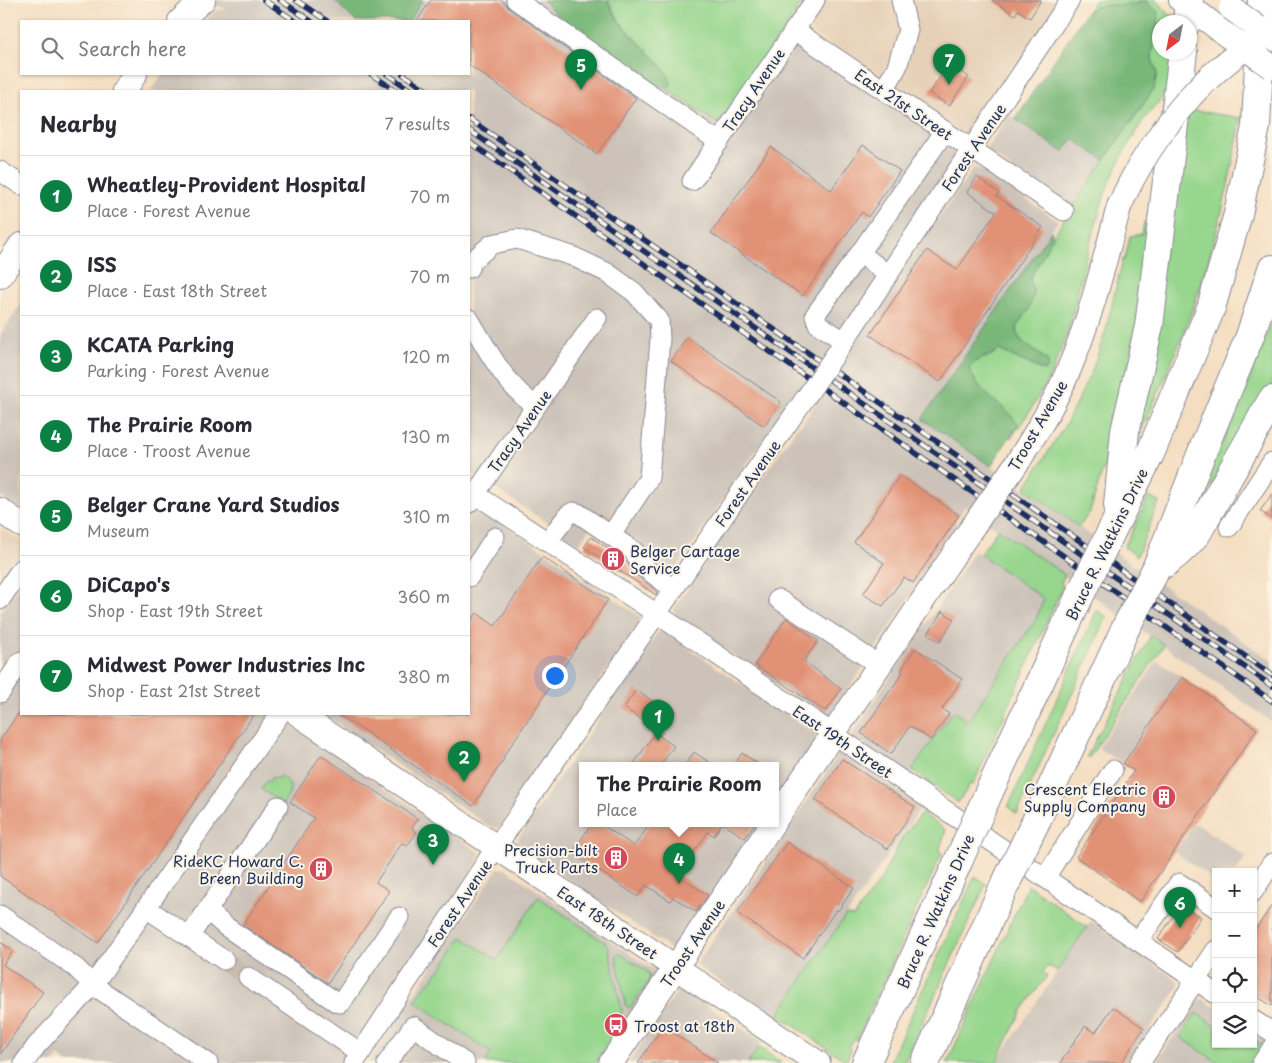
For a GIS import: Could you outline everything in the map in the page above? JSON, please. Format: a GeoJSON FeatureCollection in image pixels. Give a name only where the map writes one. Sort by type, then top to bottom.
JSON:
{"type":"FeatureCollection","features":[{"type":"Feature","properties":{"kind":"highway","name":"Bruce R. Watkins Drive"},"geometry":{"type":"LineString","coordinates":[[870,1055],[1080,595],[1150,454],[1211,308],[1235,224],[1256,126],[1262,0]]}},
{"type":"Feature","properties":{"kind":"highway"},"geometry":{"type":"LineString","coordinates":[[1113,529],[1125,431],[1149,326],[1182,60]]}},
{"type":"Feature","properties":{"kind":"highway"},"geometry":{"type":"LineString","coordinates":[[925,1063],[1001,893],[1125,629],[1156,569],[1250,336],[1272,269]]}},
{"type":"Feature","properties":{"kind":"highway"},"geometry":{"type":"LineString","coordinates":[[1156,569],[1187,546],[1197,532],[1272,400]]}},
{"type":"Feature","properties":{"kind":"main road"},"geometry":{"type":"LineString","coordinates":[[181,20],[202,1]]}},
{"type":"Feature","properties":{"kind":"main road"},"geometry":{"type":"LineString","coordinates":[[1225,4],[1272,38]]}},
{"type":"Feature","properties":{"kind":"main road"},"geometry":{"type":"LineString","coordinates":[[1187,7],[1272,67]]}},
{"type":"Feature","properties":{"kind":"main road","name":"Troost Avenue"},"geometry":{"type":"LineString","coordinates":[[779,814],[1019,460],[1044,420],[1069,371],[1089,315],[1119,207],[1130,181],[1157,140],[1190,97],[1218,69],[1272,27]]}},
{"type":"Feature","properties":{"kind":"main road"},"geometry":{"type":"LineString","coordinates":[[125,90],[134,75]]}},
{"type":"Feature","properties":{"kind":"main road"},"geometry":{"type":"LineString","coordinates":[[0,276],[20,246]]}},
{"type":"Feature","properties":{"kind":"main road"},"geometry":{"type":"LineString","coordinates":[[0,510],[20,524]]}},
{"type":"Feature","properties":{"kind":"main road","name":"East 18th Street"},"geometry":{"type":"LineString","coordinates":[[299,715],[818,1063]]}},
{"type":"Feature","properties":{"kind":"main road","name":"Troost Avenue"},"geometry":{"type":"LineString","coordinates":[[611,1063],[770,827]]}},
{"type":"Feature","properties":{"kind":"street"},"geometry":{"type":"LineString","coordinates":[[516,0],[718,142]]}},
{"type":"Feature","properties":{"kind":"street","name":"Tracy Avenue"},"geometry":{"type":"LineString","coordinates":[[692,181],[815,0]]}},
{"type":"Feature","properties":{"kind":"street"},"geometry":{"type":"LineString","coordinates":[[884,90],[897,66],[908,30],[901,0]]}},
{"type":"Feature","properties":{"kind":"street","name":"Forest Avenue"},"geometry":{"type":"LineString","coordinates":[[361,1052],[496,847],[806,397],[1070,0]]}},
{"type":"Feature","properties":{"kind":"street","name":"East 21st Street"},"geometry":{"type":"LineString","coordinates":[[794,30],[1064,211]]}},
{"type":"Feature","properties":{"kind":"street"},"geometry":{"type":"LineString","coordinates":[[839,348],[818,324],[815,315],[945,131]]}},
{"type":"Feature","properties":{"kind":"street"},"geometry":{"type":"LineString","coordinates":[[0,171],[20,184]]}},
{"type":"Feature","properties":{"kind":"street"},"geometry":{"type":"LineString","coordinates":[[470,266],[472,261],[492,244],[517,239],[572,256],[606,272],[634,292],[659,320],[660,339],[649,478],[611,535]]}},
{"type":"Feature","properties":{"kind":"street"},"geometry":{"type":"LineString","coordinates":[[860,253],[888,275]]}},
{"type":"Feature","properties":{"kind":"street","name":"Tracy Avenue"},"geometry":{"type":"LineString","coordinates":[[471,496],[597,318]]}},
{"type":"Feature","properties":{"kind":"street"},"geometry":{"type":"LineString","coordinates":[[470,321],[507,379],[522,397],[536,406]]}},
{"type":"Feature","properties":{"kind":"street"},"geometry":{"type":"LineString","coordinates":[[1229,527],[1272,462]]}},
{"type":"Feature","properties":{"kind":"street","name":"East 19th Street"},"geometry":{"type":"LineString","coordinates":[[471,496],[547,542],[656,614],[1212,991]]}},
{"type":"Feature","properties":{"kind":"street"},"geometry":{"type":"LineString","coordinates":[[547,542],[568,515],[573,512],[578,513],[635,552],[640,564],[673,589]]}},
{"type":"Feature","properties":{"kind":"street"},"geometry":{"type":"LineString","coordinates":[[470,575],[495,537]]}},
{"type":"Feature","properties":{"kind":"street"},"geometry":{"type":"LineString","coordinates":[[0,600],[20,570]]}},
{"type":"Feature","properties":{"kind":"street"},"geometry":{"type":"LineString","coordinates":[[778,599],[879,665]]}},
{"type":"Feature","properties":{"kind":"street"},"geometry":{"type":"LineString","coordinates":[[0,693],[20,663]]}},
{"type":"Feature","properties":{"kind":"street"},"geometry":{"type":"LineString","coordinates":[[24,1063],[37,1045],[92,985],[279,715]]}},
{"type":"Feature","properties":{"kind":"street"},"geometry":{"type":"LineString","coordinates":[[1045,878],[1113,770]]}},
{"type":"Feature","properties":{"kind":"street"},"geometry":{"type":"LineString","coordinates":[[189,937],[278,806]]}},
{"type":"Feature","properties":{"kind":"street"},"geometry":{"type":"LineString","coordinates":[[1257,886],[1272,864]]}},
{"type":"Feature","properties":{"kind":"street"},"geometry":{"type":"LineString","coordinates":[[1138,941],[1179,883],[1212,905]]}},
{"type":"Feature","properties":{"kind":"street"},"geometry":{"type":"LineString","coordinates":[[146,908],[224,960]]}},
{"type":"Feature","properties":{"kind":"street"},"geometry":{"type":"LineString","coordinates":[[207,910],[233,931],[336,1002],[343,1000],[400,917]]}},
{"type":"Feature","properties":{"kind":"street"},"geometry":{"type":"LineString","coordinates":[[0,915],[76,968],[92,985],[208,1063]]}},
{"type":"Feature","properties":{"kind":"street"},"geometry":{"type":"LineString","coordinates":[[1140,1063],[1212,956]]}},
{"type":"Feature","properties":{"kind":"street"},"geometry":{"type":"LineString","coordinates":[[248,977],[361,1052],[390,1059],[413,1026],[465,1063]]}},
{"type":"Feature","properties":{"kind":"street"},"geometry":{"type":"LineString","coordinates":[[1257,1023],[1272,1032]]}},
{"type":"Feature","properties":{"kind":"street"},"geometry":{"type":"LineString","coordinates":[[1262,1063],[1272,1048]]}},
{"type":"Feature","properties":{"kind":"shaded area"},"geometry":{"type":"Polygon","coordinates":[[[198,0],[334,0],[354,20],[207,20],[215,11],[227,9],[198,0]]]}},
{"type":"Feature","properties":{"kind":"shaded area"},"geometry":{"type":"Polygon","coordinates":[[[423,0],[543,0],[554,12],[651,83],[666,88],[720,125],[680,185],[695,196],[794,47],[799,45],[802,45],[949,145],[955,154],[954,160],[839,361],[974,168],[983,170],[1058,221],[923,419],[1272,661],[1272,722],[965,506],[955,522],[958,525],[832,713],[827,716],[821,715],[675,615],[674,609],[798,426],[802,424],[816,404],[816,402],[797,389],[668,581],[590,527],[579,544],[470,472],[470,90],[151,90],[162,75],[470,75],[470,20],[410,20],[423,0]]]}},
{"type":"Feature","properties":{"kind":"shaded area"},"geometry":{"type":"Polygon","coordinates":[[[824,0],[1063,0],[968,138],[811,32],[809,25],[824,0]]]}},
{"type":"Feature","properties":{"kind":"shaded area"},"geometry":{"type":"Polygon","coordinates":[[[1009,115],[1063,152],[1073,139],[1104,160],[1069,212],[986,149],[1009,115]]]}},
{"type":"Feature","properties":{"kind":"shaded area"},"geometry":{"type":"Polygon","coordinates":[[[20,305],[20,509],[0,496],[0,335],[20,305]]]}},
{"type":"Feature","properties":{"kind":"shaded area"},"geometry":{"type":"Polygon","coordinates":[[[470,501],[642,618],[500,827],[489,826],[324,715],[470,715],[470,501]]]}},
{"type":"Feature","properties":{"kind":"shaded area"},"geometry":{"type":"Polygon","coordinates":[[[0,528],[20,541],[20,558],[0,588],[0,528]]]}},
{"type":"Feature","properties":{"kind":"shaded area"},"geometry":{"type":"Polygon","coordinates":[[[975,551],[1044,599],[1036,619],[968,721],[953,711],[908,775],[855,738],[853,733],[975,551]]]}},
{"type":"Feature","properties":{"kind":"shaded area"},"geometry":{"type":"Polygon","coordinates":[[[20,583],[20,715],[276,715],[479,852],[479,859],[343,1063],[69,1063],[58,1056],[53,1063],[0,1063],[0,613],[20,583]]]}},
{"type":"Feature","properties":{"kind":"shaded area"},"geometry":{"type":"Polygon","coordinates":[[[663,631],[818,736],[779,799],[779,762],[579,762],[579,827],[761,827],[674,949],[668,947],[523,849],[518,841],[657,633],[663,631]]]}},
{"type":"Feature","properties":{"kind":"shaded area"},"geometry":{"type":"Polygon","coordinates":[[[1157,661],[1182,677],[1123,764],[1098,748],[1157,661]]]}},
{"type":"Feature","properties":{"kind":"shaded area"},"geometry":{"type":"Polygon","coordinates":[[[839,754],[846,755],[921,807],[775,1019],[700,968],[697,963],[839,754]]]}},
{"type":"Feature","properties":{"kind":"shaded area"},"geometry":{"type":"Polygon","coordinates":[[[1195,823],[1246,857],[1239,868],[1212,868],[1212,878],[1175,852],[1195,823]]]}},
{"type":"Feature","properties":{"kind":"shaded area"},"geometry":{"type":"Polygon","coordinates":[[[498,868],[506,869],[658,973],[602,1063],[368,1063],[498,868]]]}},
{"type":"Feature","properties":{"kind":"shaded area"},"geometry":{"type":"Polygon","coordinates":[[[1091,921],[1175,979],[1179,984],[1177,989],[1127,1063],[996,1063],[1091,921]]]}},
{"type":"Feature","properties":{"kind":"shaded area"},"geometry":{"type":"Polygon","coordinates":[[[679,989],[684,990],[762,1042],[748,1063],[628,1063],[679,989]]]}},
{"type":"Feature","properties":{"kind":"shaded area"},"geometry":{"type":"Polygon","coordinates":[[[1200,999],[1212,1005],[1212,1048],[1257,1048],[1257,1036],[1272,1046],[1272,1063],[1155,1063],[1200,999]]]}},
{"type":"Feature","properties":{"kind":"green space"},"geometry":{"type":"Polygon","coordinates":[[[334,0],[423,0],[410,20],[354,20],[334,0]]]}},
{"type":"Feature","properties":{"kind":"green space"},"geometry":{"type":"Polygon","coordinates":[[[543,0],[608,0],[619,21],[664,69],[671,85],[666,88],[651,83],[554,12],[543,0]]]}},
{"type":"Feature","properties":{"kind":"green space"},"geometry":{"type":"Polygon","coordinates":[[[608,0],[804,0],[720,125],[666,88],[671,85],[659,63],[619,21],[608,0]]]}},
{"type":"Feature","properties":{"kind":"green space"},"geometry":{"type":"Polygon","coordinates":[[[1095,0],[1157,0],[1169,15],[1153,15],[1145,1],[1129,5],[1096,7],[1086,13],[1095,0]]]}},
{"type":"Feature","properties":{"kind":"green space"},"geometry":{"type":"Polygon","coordinates":[[[1145,1],[1158,12],[1158,15],[1152,15],[1152,60],[1157,73],[1154,89],[1104,160],[1073,139],[1063,152],[1015,119],[1086,13],[1101,6],[1145,1]]]}},
{"type":"Feature","properties":{"kind":"green space"},"geometry":{"type":"Polygon","coordinates":[[[1152,60],[1176,60],[1174,83],[1142,122],[1123,154],[1106,190],[1063,345],[1052,372],[1030,411],[1011,438],[1018,424],[985,393],[969,369],[975,360],[989,357],[999,350],[1044,371],[1048,361],[1021,340],[1017,334],[1017,326],[1022,319],[1030,279],[1053,236],[1154,89],[1157,73],[1152,60]]]}},
{"type":"Feature","properties":{"kind":"green space"},"geometry":{"type":"Polygon","coordinates":[[[1185,109],[1241,118],[1223,207],[1198,294],[1176,352],[1135,445],[1185,109]]]}},
{"type":"Feature","properties":{"kind":"green space"},"geometry":{"type":"Polygon","coordinates":[[[1144,222],[1153,224],[1145,286],[1114,433],[1090,512],[1079,527],[1025,488],[1067,422],[1092,371],[1105,333],[1130,236],[1142,234],[1144,222]]]}},
{"type":"Feature","properties":{"kind":"green space"},"geometry":{"type":"Polygon","coordinates":[[[1051,231],[1053,236],[1030,279],[1034,294],[1028,311],[1017,326],[1017,334],[1021,340],[1048,361],[1048,367],[1045,371],[999,350],[979,360],[969,369],[986,393],[1006,410],[1018,424],[991,466],[922,419],[1051,231]]]}},
{"type":"Feature","properties":{"kind":"green space"},"geometry":{"type":"Polygon","coordinates":[[[1272,320],[1272,387],[1182,534],[1251,377],[1272,320]]]}},
{"type":"Feature","properties":{"kind":"green space"},"geometry":{"type":"Polygon","coordinates":[[[1149,497],[1159,502],[1137,556],[1124,547],[1149,497]]]}},
{"type":"Feature","properties":{"kind":"green space"},"geometry":{"type":"Polygon","coordinates":[[[998,529],[1065,575],[1061,583],[1063,586],[973,785],[970,784],[958,803],[912,770],[953,711],[968,721],[1036,619],[1044,599],[980,554],[998,529]]]}},
{"type":"Feature","properties":{"kind":"green space"},"geometry":{"type":"Polygon","coordinates":[[[1097,610],[1107,617],[1017,814],[1008,807],[1097,610]]]}},
{"type":"Feature","properties":{"kind":"green space"},"geometry":{"type":"Polygon","coordinates":[[[1151,635],[1164,645],[1089,758],[1087,756],[1151,635]]]}},
{"type":"Feature","properties":{"kind":"green space"},"geometry":{"type":"Polygon","coordinates":[[[280,776],[290,783],[288,785],[291,787],[288,792],[290,793],[283,804],[261,789],[266,781],[269,782],[272,777],[278,779],[280,776]]]}},
{"type":"Feature","properties":{"kind":"green space"},"geometry":{"type":"Polygon","coordinates":[[[922,813],[946,830],[939,851],[942,853],[857,1039],[854,1039],[848,1047],[851,1050],[846,1061],[778,1015],[846,915],[854,917],[881,879],[902,838],[922,813]]]}},
{"type":"Feature","properties":{"kind":"green space"},"geometry":{"type":"Polygon","coordinates":[[[975,876],[986,884],[904,1063],[893,1063],[890,1061],[975,876]]]}},
{"type":"Feature","properties":{"kind":"green space"},"geometry":{"type":"Polygon","coordinates":[[[1028,885],[1087,927],[1057,971],[1048,966],[1043,972],[1047,976],[1022,1010],[996,1063],[947,1063],[1028,885]]]}},
{"type":"Feature","properties":{"kind":"green space"},"geometry":{"type":"Polygon","coordinates":[[[538,897],[606,943],[609,948],[622,1012],[611,1032],[614,1034],[595,1063],[485,1063],[491,1053],[415,1001],[428,982],[430,983],[437,972],[439,972],[462,937],[497,960],[538,897]]]}},
{"type":"Feature","properties":{"kind":"green space"},"geometry":{"type":"Polygon","coordinates":[[[618,954],[621,954],[648,972],[650,976],[649,981],[630,1008],[626,1006],[616,957],[618,954]]]}},
{"type":"Feature","properties":{"kind":"green space"},"geometry":{"type":"Polygon","coordinates":[[[1196,1013],[1212,1023],[1212,1048],[1257,1048],[1257,1042],[1265,1047],[1253,1063],[1219,1063],[1180,1037],[1196,1013]]]}},
{"type":"Feature","properties":{"kind":"green space"},"geometry":{"type":"Polygon","coordinates":[[[759,1047],[782,1063],[748,1063],[759,1047]]]}},
{"type":"Feature","properties":{"kind":"building"},"geometry":{"type":"Polygon","coordinates":[[[431,0],[502,0],[510,9],[636,98],[597,154],[470,66],[470,20],[418,20],[431,0]]]}},
{"type":"Feature","properties":{"kind":"building"},"geometry":{"type":"Polygon","coordinates":[[[992,0],[1041,0],[1030,18],[1018,10],[1015,15],[992,0]]]}},
{"type":"Feature","properties":{"kind":"building"},"geometry":{"type":"Polygon","coordinates":[[[949,64],[969,77],[949,106],[929,93],[949,64]]]}},
{"type":"Feature","properties":{"kind":"building"},"geometry":{"type":"Polygon","coordinates":[[[863,145],[900,171],[868,217],[862,212],[803,296],[711,233],[771,147],[831,190],[863,145]]]}},
{"type":"Feature","properties":{"kind":"building"},"geometry":{"type":"Polygon","coordinates":[[[977,177],[999,193],[996,196],[1043,227],[940,382],[870,335],[927,250],[957,270],[996,212],[967,192],[977,177]]]}},
{"type":"Feature","properties":{"kind":"building"},"geometry":{"type":"Polygon","coordinates":[[[687,337],[781,402],[764,426],[671,361],[687,337]]]}},
{"type":"Feature","properties":{"kind":"building"},"geometry":{"type":"Polygon","coordinates":[[[900,475],[959,515],[913,583],[904,577],[883,606],[863,594],[884,563],[854,542],[900,475]]]}},
{"type":"Feature","properties":{"kind":"building"},"geometry":{"type":"Polygon","coordinates":[[[1272,494],[1272,519],[1260,511],[1272,494]]]}},
{"type":"Feature","properties":{"kind":"building","name":"Belger Cartage Service"},"geometry":{"type":"Polygon","coordinates":[[[591,537],[626,561],[633,573],[657,591],[656,595],[584,547],[591,537]]]}},
{"type":"Feature","properties":{"kind":"building"},"geometry":{"type":"Polygon","coordinates":[[[542,557],[608,600],[503,757],[504,759],[473,806],[338,715],[470,715],[470,623],[477,613],[495,626],[542,557]]]}},
{"type":"Feature","properties":{"kind":"building"},"geometry":{"type":"Polygon","coordinates":[[[942,611],[954,619],[940,642],[928,634],[942,611]]]}},
{"type":"Feature","properties":{"kind":"building"},"geometry":{"type":"Polygon","coordinates":[[[786,618],[818,641],[804,661],[841,689],[827,710],[823,710],[755,665],[786,618]]]}},
{"type":"Feature","properties":{"kind":"building"},"geometry":{"type":"Polygon","coordinates":[[[915,648],[962,679],[942,709],[949,714],[931,740],[910,726],[891,754],[861,733],[903,672],[901,671],[915,648]]]}},
{"type":"Feature","properties":{"kind":"building","name":"Crescent Electric Supply Company"},"geometry":{"type":"Polygon","coordinates":[[[1182,677],[1257,729],[1140,902],[1076,857],[1134,771],[1123,764],[1182,677]]]}},
{"type":"Feature","properties":{"kind":"building"},"geometry":{"type":"Polygon","coordinates":[[[636,690],[656,703],[659,699],[676,711],[660,736],[642,724],[644,721],[624,708],[636,690]]]}},
{"type":"Feature","properties":{"kind":"building"},"geometry":{"type":"Polygon","coordinates":[[[18,714],[253,715],[98,943],[0,876],[0,740],[18,714]]]}},
{"type":"Feature","properties":{"kind":"building"},"geometry":{"type":"Polygon","coordinates":[[[655,733],[674,746],[663,762],[635,762],[655,733]]]}},
{"type":"Feature","properties":{"kind":"building"},"geometry":{"type":"Polygon","coordinates":[[[694,752],[709,762],[687,762],[694,752]]]}},
{"type":"Feature","properties":{"kind":"building"},"geometry":{"type":"Polygon","coordinates":[[[742,753],[756,762],[736,762],[742,753]]]}},
{"type":"Feature","properties":{"kind":"building","name":"RideKC Howard C. Breen Building"},"geometry":{"type":"Polygon","coordinates":[[[321,755],[418,819],[412,828],[417,832],[407,846],[402,843],[376,882],[389,891],[328,983],[243,925],[314,818],[290,802],[321,755]]]}},
{"type":"Feature","properties":{"kind":"building"},"geometry":{"type":"Polygon","coordinates":[[[842,759],[915,807],[888,849],[815,800],[842,759]]]}},
{"type":"Feature","properties":{"kind":"building"},"geometry":{"type":"Polygon","coordinates":[[[589,827],[605,827],[634,846],[648,827],[720,827],[714,836],[708,832],[678,875],[708,895],[696,912],[673,897],[670,901],[646,885],[638,897],[572,853],[589,827]]]}},
{"type":"Feature","properties":{"kind":"building"},"geometry":{"type":"Polygon","coordinates":[[[728,827],[752,827],[745,838],[728,827]]]}},
{"type":"Feature","properties":{"kind":"building"},"geometry":{"type":"Polygon","coordinates":[[[787,842],[854,888],[838,911],[836,910],[803,958],[737,913],[787,842]]]}},
{"type":"Feature","properties":{"kind":"building"},"geometry":{"type":"Polygon","coordinates":[[[1181,905],[1201,917],[1178,952],[1158,939],[1181,905]]]}},
{"type":"Feature","properties":{"kind":"building"},"geometry":{"type":"Polygon","coordinates":[[[1272,905],[1272,1006],[1257,997],[1257,927],[1272,905]]]}},
{"type":"Feature","properties":{"kind":"building"},"geometry":{"type":"Polygon","coordinates":[[[0,942],[13,951],[3,965],[43,992],[0,1055],[0,942]]]}},
{"type":"Feature","properties":{"kind":"building"},"geometry":{"type":"Polygon","coordinates":[[[1113,1007],[1144,1028],[1121,1063],[1060,1063],[1085,1026],[1095,1033],[1113,1007]]]}},
{"type":"Feature","properties":{"kind":"building"},"geometry":{"type":"Polygon","coordinates":[[[663,1026],[718,1063],[638,1063],[663,1026]]]}},
{"type":"Feature","properties":{"kind":"tunnel"},"geometry":{"type":"LineString","coordinates":[[224,960],[248,977]]}},
{"type":"Feature","properties":{"kind":"railway"},"geometry":{"type":"LineString","coordinates":[[264,0],[294,20]]}},
{"type":"Feature","properties":{"kind":"railway"},"geometry":{"type":"LineString","coordinates":[[280,0],[310,20]]}},
{"type":"Feature","properties":{"kind":"railway"},"geometry":{"type":"LineString","coordinates":[[296,0],[326,20]]}},
{"type":"Feature","properties":{"kind":"railway"},"geometry":{"type":"LineString","coordinates":[[372,75],[395,90]]}},
{"type":"Feature","properties":{"kind":"railway"},"geometry":{"type":"LineString","coordinates":[[388,75],[411,90]]}},
{"type":"Feature","properties":{"kind":"railway"},"geometry":{"type":"LineString","coordinates":[[404,75],[427,90]]}},
{"type":"Feature","properties":{"kind":"railway"},"geometry":{"type":"LineString","coordinates":[[470,120],[1272,675]]}},
{"type":"Feature","properties":{"kind":"railway"},"geometry":{"type":"LineString","coordinates":[[470,131],[1272,686]]}},
{"type":"Feature","properties":{"kind":"railway"},"geometry":{"type":"LineString","coordinates":[[470,143],[1272,701]]}},
{"type":"Feature","properties":{"kind":"place","name":"Midwest Power Industries Inc"},"geometry":{"type":"Point","coordinates":[949,85]}},
{"type":"Feature","properties":{"kind":"place","name":"Belger Crane Yard Studios"},"geometry":{"type":"Point","coordinates":[581,90]}},
{"type":"Feature","properties":{"kind":"place","name":"Belger Cartage Service"},"geometry":{"type":"Point","coordinates":[613,559]}},
{"type":"Feature","properties":{"kind":"place","name":"Wheatley-Provident Hospital"},"geometry":{"type":"Point","coordinates":[658,741]}},
{"type":"Feature","properties":{"kind":"place","name":"ISS"},"geometry":{"type":"Point","coordinates":[464,782]}},
{"type":"Feature","properties":{"kind":"place","name":"Crescent Electric Supply Company"},"geometry":{"type":"Point","coordinates":[1164,797]}},
{"type":"Feature","properties":{"kind":"place","name":"Precision-bilt Truck Parts"},"geometry":{"type":"Point","coordinates":[616,858]}},
{"type":"Feature","properties":{"kind":"place","name":"KCATA Parking"},"geometry":{"type":"Point","coordinates":[433,865]}},
{"type":"Feature","properties":{"kind":"place","name":"RideKC Howard C. Breen Building"},"geometry":{"type":"Point","coordinates":[321,869]}},
{"type":"Feature","properties":{"kind":"place","name":"The Prairie Room"},"geometry":{"type":"Point","coordinates":[679,884]}},
{"type":"Feature","properties":{"kind":"place","name":"DiCapo's"},"geometry":{"type":"Point","coordinates":[1180,928]}},
{"type":"Feature","properties":{"kind":"place","name":"Troost at 18th"},"geometry":{"type":"Point","coordinates":[616,1025]}}]}
